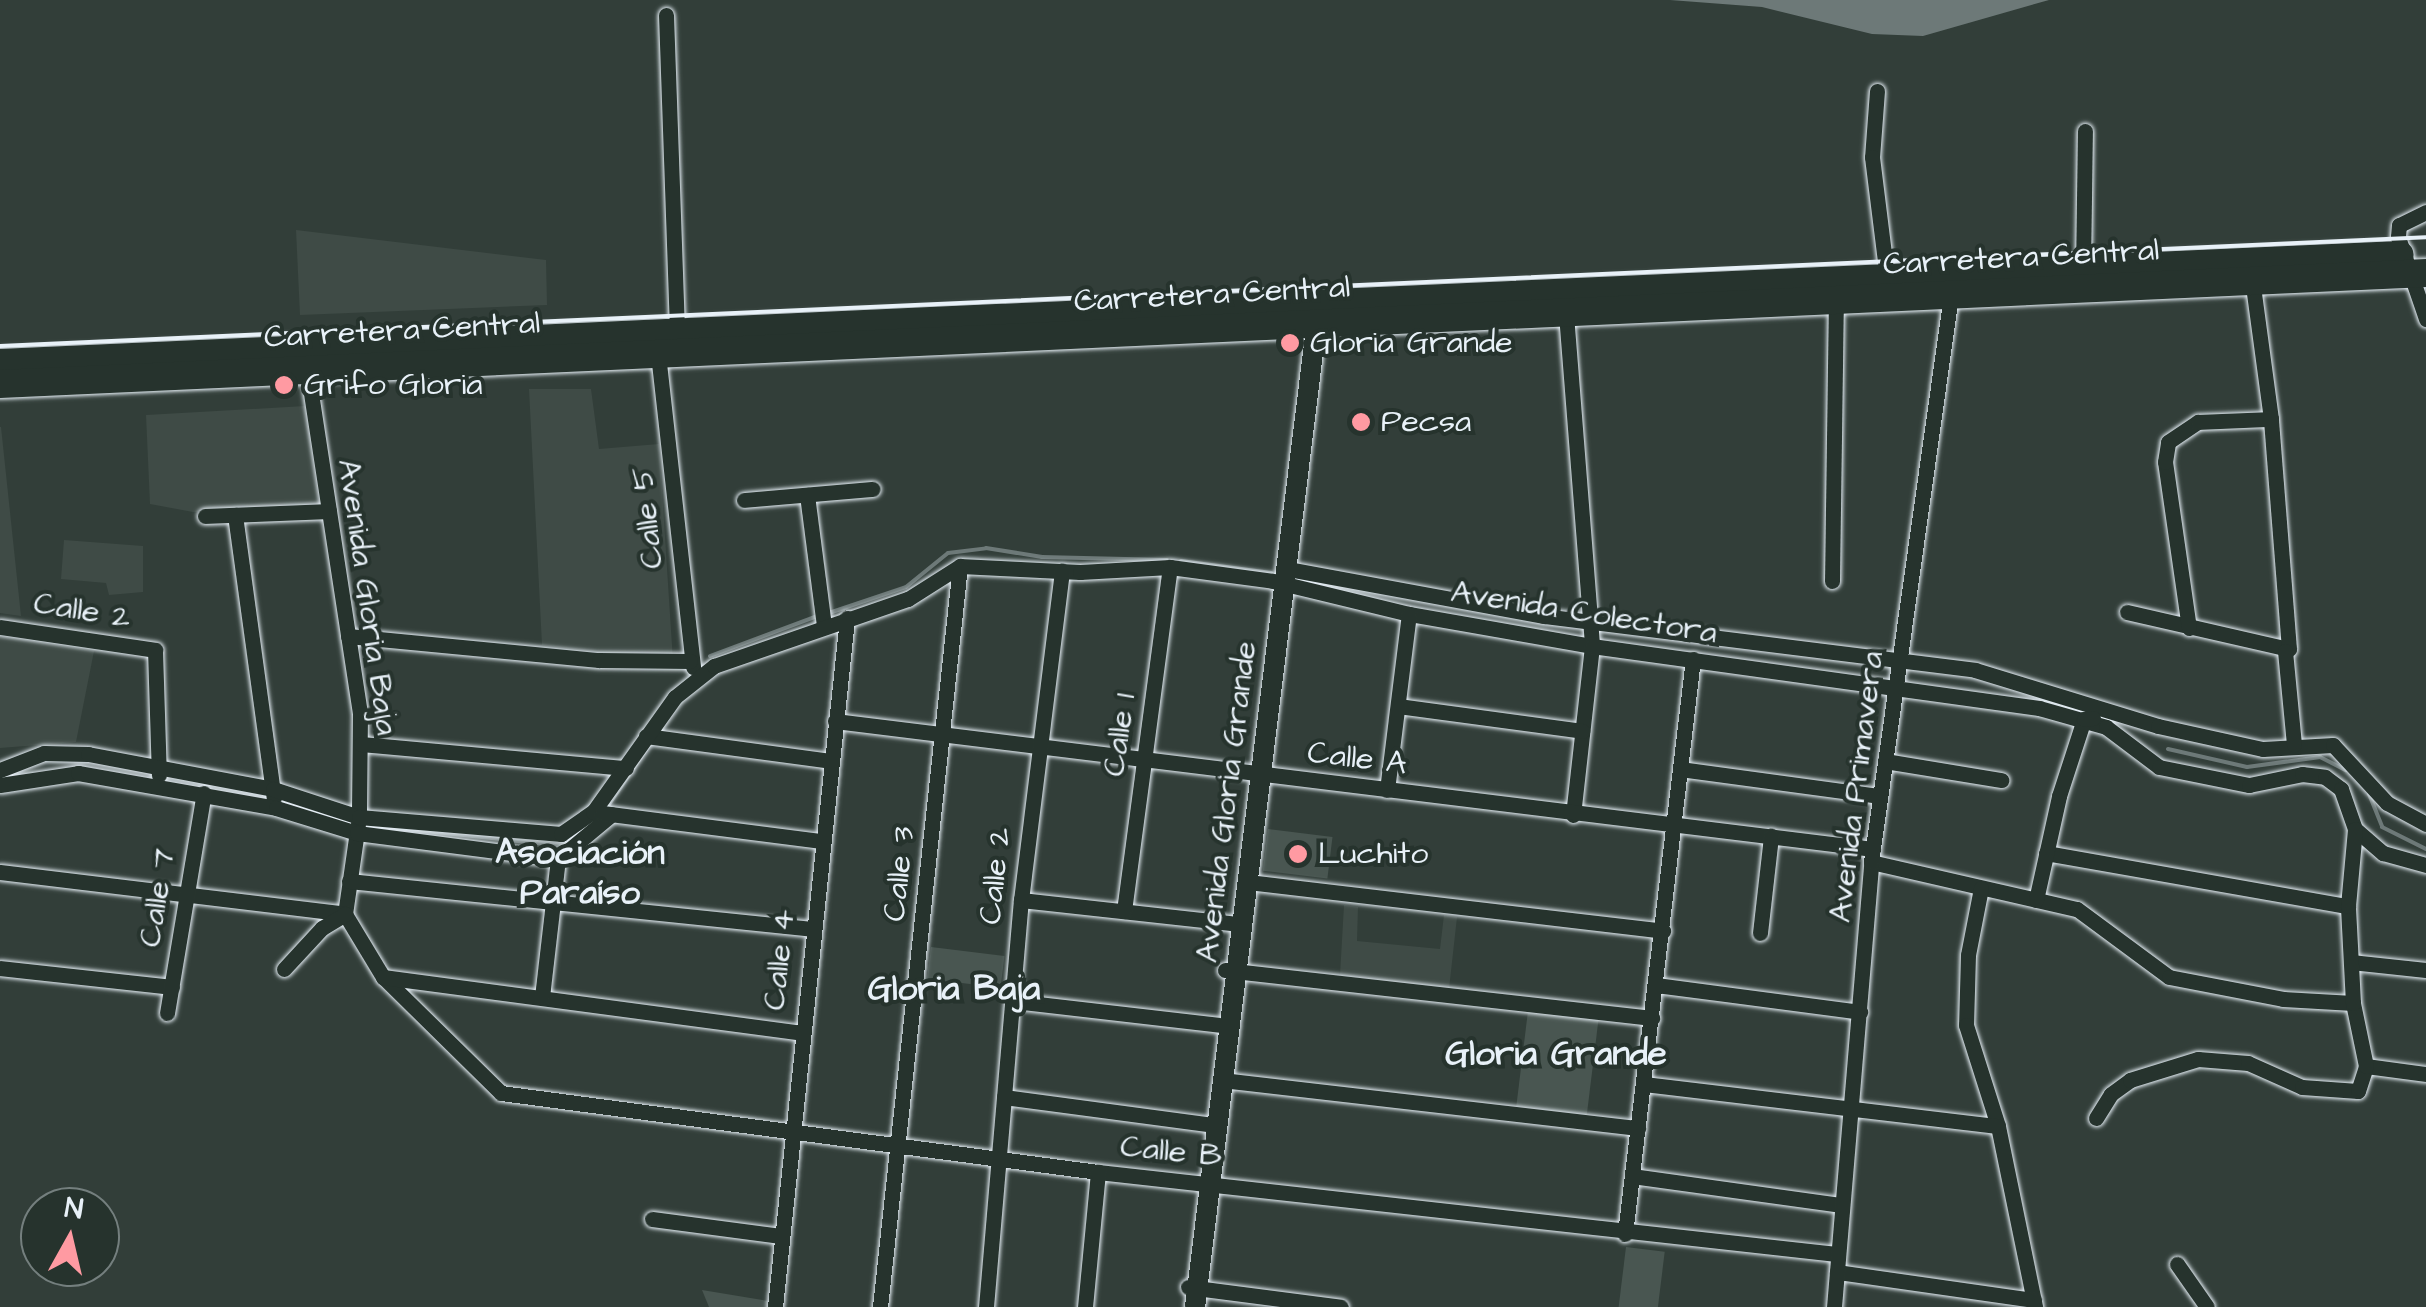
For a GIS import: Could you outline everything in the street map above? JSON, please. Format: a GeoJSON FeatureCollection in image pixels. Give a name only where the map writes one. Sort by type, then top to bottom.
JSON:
{"type":"FeatureCollection","features":[{"type":"Feature","properties":{"kind":"highway","name":"Carretera Central"},"geometry":{"type":"LineString","coordinates":[[0,384],[306,360],[1312,316],[1887,278],[1952,286],[2417,264]]}},
{"type":"Feature","properties":{"kind":"highway","name":"Carretera Central"},"geometry":{"type":"LineString","coordinates":[[1312,316],[1566,314],[1836,302],[2082,270],[2252,272]]}},
{"type":"Feature","properties":{"kind":"highway","name":"Carretera Central"},"geometry":{"type":"LineString","coordinates":[[0,363],[306,360]]}},
{"type":"Feature","properties":{"kind":"street","name":"Calle 5"},"geometry":{"type":"LineString","coordinates":[[666,15],[668,344],[693,668]]}},
{"type":"Feature","properties":{"kind":"street"},"geometry":{"type":"LineString","coordinates":[[1878,90],[1872,157],[1887,278]]}},
{"type":"Feature","properties":{"kind":"street"},"geometry":{"type":"LineString","coordinates":[[2082,270],[2085,131]]}},
{"type":"Feature","properties":{"kind":"street"},"geometry":{"type":"LineString","coordinates":[[2426,212],[2399,225],[2417,264],[2426,319]]}},
{"type":"Feature","properties":{"kind":"street"},"geometry":{"type":"LineString","coordinates":[[2252,272],[2272,419],[2294,745]]}},
{"type":"Feature","properties":{"kind":"street","name":"Avenida Primavera"},"geometry":{"type":"LineString","coordinates":[[1834,1307],[1872,856],[1952,286]]}},
{"type":"Feature","properties":{"kind":"street"},"geometry":{"type":"LineString","coordinates":[[1832,582],[1836,302]]}},
{"type":"Feature","properties":{"kind":"street"},"geometry":{"type":"LineString","coordinates":[[1566,314],[1592,646],[1573,814]]}},
{"type":"Feature","properties":{"kind":"street","name":"Avenida Gloria Grande"},"geometry":{"type":"LineString","coordinates":[[1191,1297],[1204,1183],[1222,1080],[1231,923],[1282,579],[1312,316]]}},
{"type":"Feature","properties":{"kind":"street","name":"Avenida Gloria Baja"},"geometry":{"type":"LineString","coordinates":[[306,360],[361,744],[358,825],[346,914]]}},
{"type":"Feature","properties":{"kind":"street"},"geometry":{"type":"LineString","coordinates":[[2189,628],[2164,462],[2168,442],[2198,422],[2272,419]]}},
{"type":"Feature","properties":{"kind":"street"},"geometry":{"type":"LineString","coordinates":[[744,500],[873,490]]}},
{"type":"Feature","properties":{"kind":"street"},"geometry":{"type":"LineString","coordinates":[[807,495],[824,626]]}},
{"type":"Feature","properties":{"kind":"street"},"geometry":{"type":"LineString","coordinates":[[206,516],[329,511]]}},
{"type":"Feature","properties":{"kind":"street"},"geometry":{"type":"LineString","coordinates":[[236,515],[276,808]]}},
{"type":"Feature","properties":{"kind":"street"},"geometry":{"type":"LineString","coordinates":[[348,636],[693,668],[908,599],[960,566]]}},
{"type":"Feature","properties":{"kind":"street","name":"Avenida Colectora"},"geometry":{"type":"LineString","coordinates":[[960,566],[1062,571],[1170,567],[1976,670],[2263,748],[2332,745],[2388,803],[2426,824]]}},
{"type":"Feature","properties":{"kind":"street","name":"Calle 3"},"geometry":{"type":"LineString","coordinates":[[880,1307],[960,566]]}},
{"type":"Feature","properties":{"kind":"street","name":"Calle 1"},"geometry":{"type":"LineString","coordinates":[[1124,912],[1170,567]]}},
{"type":"Feature","properties":{"kind":"street","name":"Calle 2"},"geometry":{"type":"LineString","coordinates":[[986,1307],[1020,900],[1062,571]]}},
{"type":"Feature","properties":{"kind":"street","name":"Avenida Colectora"},"geometry":{"type":"LineString","coordinates":[[1282,579],[1409,614],[1592,646],[1895,685],[2084,720],[2106,727],[2138,756],[2175,771],[2249,785],[2302,774],[2325,778],[2341,790],[2355,829]]}},
{"type":"Feature","properties":{"kind":"street"},"geometry":{"type":"LineString","coordinates":[[2127,612],[2286,652]]}},
{"type":"Feature","properties":{"kind":"street"},"geometry":{"type":"LineString","coordinates":[[1388,790],[1409,614]]}},
{"type":"Feature","properties":{"kind":"street","name":"Calle 4"},"geometry":{"type":"LineString","coordinates":[[775,1307],[810,930],[846,618]]}},
{"type":"Feature","properties":{"kind":"street","name":"Calle 2"},"geometry":{"type":"LineString","coordinates":[[0,626],[155,650],[158,765]]}},
{"type":"Feature","properties":{"kind":"street"},"geometry":{"type":"LineString","coordinates":[[1624,1234],[1663,931],[1670,824],[1694,659]]}},
{"type":"Feature","properties":{"kind":"street"},"geometry":{"type":"LineString","coordinates":[[1,782],[44,753],[158,765],[273,789],[358,825],[538,836],[561,834],[593,812],[693,668]]}},
{"type":"Feature","properties":{"kind":"street"},"geometry":{"type":"LineString","coordinates":[[1398,706],[1582,731]]}},
{"type":"Feature","properties":{"kind":"street"},"geometry":{"type":"LineString","coordinates":[[2036,900],[2084,720],[2121,712]]}},
{"type":"Feature","properties":{"kind":"street","name":"Calle A"},"geometry":{"type":"LineString","coordinates":[[835,721],[1771,836],[1872,856],[2098,919],[2169,978],[2283,999],[2353,1003]]}},
{"type":"Feature","properties":{"kind":"street"},"geometry":{"type":"LineString","coordinates":[[646,736],[830,761]]}},
{"type":"Feature","properties":{"kind":"street"},"geometry":{"type":"LineString","coordinates":[[361,744],[626,768]]}},
{"type":"Feature","properties":{"kind":"street"},"geometry":{"type":"LineString","coordinates":[[1885,761],[2001,780]]}},
{"type":"Feature","properties":{"kind":"street"},"geometry":{"type":"LineString","coordinates":[[158,765],[159,785]]}},
{"type":"Feature","properties":{"kind":"street"},"geometry":{"type":"LineString","coordinates":[[1680,769],[1880,796]]}},
{"type":"Feature","properties":{"kind":"street"},"geometry":{"type":"LineString","coordinates":[[1,782],[78,773],[558,859]]}},
{"type":"Feature","properties":{"kind":"street","name":"Avenida Gloria Grande"},"geometry":{"type":"LineString","coordinates":[[1204,1183],[1219,1024],[1248,882],[1256,773]]}},
{"type":"Feature","properties":{"kind":"street","name":"Calle 7"},"geometry":{"type":"LineString","coordinates":[[167,1012],[204,793]]}},
{"type":"Feature","properties":{"kind":"street"},"geometry":{"type":"LineString","coordinates":[[593,812],[820,841]]}},
{"type":"Feature","properties":{"kind":"street"},"geometry":{"type":"LineString","coordinates":[[542,997],[558,859],[612,814]]}},
{"type":"Feature","properties":{"kind":"street"},"geometry":{"type":"LineString","coordinates":[[2355,829],[2383,852],[2426,865]]}},
{"type":"Feature","properties":{"kind":"street"},"geometry":{"type":"LineString","coordinates":[[2096,1118],[2110,1094],[2165,1064],[2248,1063],[2302,1087],[2346,1094],[2358,1092],[2366,1066],[2353,1003],[2348,906],[2355,829]]}},
{"type":"Feature","properties":{"kind":"street"},"geometry":{"type":"LineString","coordinates":[[1760,933],[1771,836]]}},
{"type":"Feature","properties":{"kind":"street"},"geometry":{"type":"LineString","coordinates":[[2046,853],[2348,906]]}},
{"type":"Feature","properties":{"kind":"street"},"geometry":{"type":"LineString","coordinates":[[0,872],[346,914]]}},
{"type":"Feature","properties":{"kind":"street"},"geometry":{"type":"LineString","coordinates":[[349,881],[810,930]]}},
{"type":"Feature","properties":{"kind":"street"},"geometry":{"type":"LineString","coordinates":[[1248,882],[1663,931]]}},
{"type":"Feature","properties":{"kind":"street"},"geometry":{"type":"LineString","coordinates":[[1837,1272],[2035,1304],[1998,1126],[1966,1026],[1968,956],[1980,888]]}},
{"type":"Feature","properties":{"kind":"street"},"geometry":{"type":"LineString","coordinates":[[1020,900],[1231,923]]}},
{"type":"Feature","properties":{"kind":"street"},"geometry":{"type":"LineString","coordinates":[[284,969],[322,928],[346,914]]}},
{"type":"Feature","properties":{"kind":"street"},"geometry":{"type":"LineString","coordinates":[[346,914],[383,977],[800,1033]]}},
{"type":"Feature","properties":{"kind":"street"},"geometry":{"type":"LineString","coordinates":[[2351,962],[2426,970]]}},
{"type":"Feature","properties":{"kind":"street"},"geometry":{"type":"LineString","coordinates":[[0,968],[172,987]]}},
{"type":"Feature","properties":{"kind":"street"},"geometry":{"type":"LineString","coordinates":[[1230,971],[1652,1018]]}},
{"type":"Feature","properties":{"kind":"street","name":"Calle B"},"geometry":{"type":"LineString","coordinates":[[383,977],[501,1093],[1098,1172],[1624,1234],[1836,1254]]}},
{"type":"Feature","properties":{"kind":"street"},"geometry":{"type":"LineString","coordinates":[[1656,985],[1860,1012]]}},
{"type":"Feature","properties":{"kind":"street"},"geometry":{"type":"LineString","coordinates":[[1013,1001],[1219,1024]]}},
{"type":"Feature","properties":{"kind":"street"},"geometry":{"type":"LineString","coordinates":[[2366,1066],[2426,1074]]}},
{"type":"Feature","properties":{"kind":"street"},"geometry":{"type":"LineString","coordinates":[[1222,1080],[1638,1128]]}},
{"type":"Feature","properties":{"kind":"street"},"geometry":{"type":"LineString","coordinates":[[1644,1084],[1998,1126]]}},
{"type":"Feature","properties":{"kind":"street"},"geometry":{"type":"LineString","coordinates":[[1004,1097],[1207,1124]]}},
{"type":"Feature","properties":{"kind":"street"},"geometry":{"type":"LineString","coordinates":[[1085,1307],[1098,1172]]}},
{"type":"Feature","properties":{"kind":"street"},"geometry":{"type":"LineString","coordinates":[[1632,1176],[1840,1205]]}},
{"type":"Feature","properties":{"kind":"street"},"geometry":{"type":"LineString","coordinates":[[652,1219],[782,1236]]}},
{"type":"Feature","properties":{"kind":"street"},"geometry":{"type":"LineString","coordinates":[[2177,1264],[2207,1307]]}},
{"type":"Feature","properties":{"kind":"street"},"geometry":{"type":"LineString","coordinates":[[1191,1297],[1341,1307]]}},
{"type":"Feature","properties":{"kind":"shaded area"},"geometry":{"type":"Polygon","coordinates":[[[1670,0],[2049,0],[1923,36],[1872,34],[1762,7],[1670,0]]]}},
{"type":"Feature","properties":{"kind":"shaded area"},"geometry":{"type":"Polygon","coordinates":[[[296,230],[546,260],[547,305],[300,315],[296,230]]]}},
{"type":"Feature","properties":{"kind":"shaded area"},"geometry":{"type":"Polygon","coordinates":[[[529,389],[591,389],[599,449],[659,444],[673,661],[542,645],[529,389]]]}},
{"type":"Feature","properties":{"kind":"shaded area"},"geometry":{"type":"Polygon","coordinates":[[[305,406],[320,510],[193,512],[150,504],[146,415],[305,406]]]}},
{"type":"Feature","properties":{"kind":"shaded area"},"geometry":{"type":"Polygon","coordinates":[[[1,427],[21,616],[0,613],[1,427]]]}},
{"type":"Feature","properties":{"kind":"shaded area"},"geometry":{"type":"Polygon","coordinates":[[[64,540],[143,546],[143,592],[109,595],[106,583],[61,579],[64,540]]]}},
{"type":"Feature","properties":{"kind":"shaded area"},"geometry":{"type":"Polygon","coordinates":[[[0,636],[94,651],[76,742],[0,748],[0,636]]]}},
{"type":"Feature","properties":{"kind":"shaded area","name":"Luchito"},"geometry":{"type":"Polygon","coordinates":[[[1268,829],[1333,837],[1327,879],[1263,871],[1268,829]]]}},
{"type":"Feature","properties":{"kind":"shaded area"},"geometry":{"type":"Polygon","coordinates":[[[1344,905],[1358,907],[1357,941],[1440,949],[1444,915],[1457,917],[1449,989],[1340,975],[1344,905]]]}},
{"type":"Feature","properties":{"kind":"shaded area"},"geometry":{"type":"Polygon","coordinates":[[[931,947],[1004,956],[1001,988],[927,979],[931,947]]]}},
{"type":"Feature","properties":{"kind":"shaded area"},"geometry":{"type":"Polygon","coordinates":[[[1528,1011],[1598,1020],[1587,1115],[1516,1106],[1528,1011]]]}},
{"type":"Feature","properties":{"kind":"shaded area"},"geometry":{"type":"Polygon","coordinates":[[[1626,1247],[1665,1252],[1658,1307],[1619,1307],[1626,1247]]]}},
{"type":"Feature","properties":{"kind":"shaded area"},"geometry":{"type":"Polygon","coordinates":[[[702,1290],[768,1301],[767,1307],[709,1307],[702,1290]]]}},
{"type":"Feature","properties":{"kind":"waterway"},"geometry":{"type":"LineString","coordinates":[[829,613],[906,587],[948,553],[986,548],[1042,557],[1167,560]]}},
{"type":"Feature","properties":{"kind":"waterway"},"geometry":{"type":"LineString","coordinates":[[1181,561],[1271,573]]}},
{"type":"Feature","properties":{"kind":"waterway"},"geometry":{"type":"LineString","coordinates":[[710,656],[820,615]]}},
{"type":"Feature","properties":{"kind":"waterway"},"geometry":{"type":"LineString","coordinates":[[607,807],[650,744]]}},
{"type":"Feature","properties":{"kind":"waterway"},"geometry":{"type":"LineString","coordinates":[[2168,749],[2247,767],[2320,757],[2346,770]]}},
{"type":"Feature","properties":{"kind":"waterway"},"geometry":{"type":"LineString","coordinates":[[2369,794],[2382,827],[2426,849]]}},
{"type":"Feature","properties":{"kind":"waterway"},"geometry":{"type":"LineString","coordinates":[[378,826],[565,846]]}},
{"type":"Feature","properties":{"kind":"railway"},"geometry":{"type":"LineString","coordinates":[[0,346],[2426,237]]}},
{"type":"Feature","properties":{"kind":"place","name":"Gloria Grande"},"geometry":{"type":"Point","coordinates":[1290,343]}},
{"type":"Feature","properties":{"kind":"place","name":"Grifo Gloria"},"geometry":{"type":"Point","coordinates":[284,385]}},
{"type":"Feature","properties":{"kind":"place","name":"Pecsa"},"geometry":{"type":"Point","coordinates":[1361,422]}},
{"type":"Feature","properties":{"kind":"place","name":"Luchito"},"geometry":{"type":"Point","coordinates":[1298,854]}},
{"type":"Feature","properties":{"kind":"district","name":"Asociación Paraíso"},"geometry":{"type":"Point","coordinates":[580,873]}},
{"type":"Feature","properties":{"kind":"district","name":"Gloria Baja"},"geometry":{"type":"Point","coordinates":[954,989]}},
{"type":"Feature","properties":{"kind":"district","name":"Gloria Grande"},"geometry":{"type":"Point","coordinates":[1556,1054]}}]}
